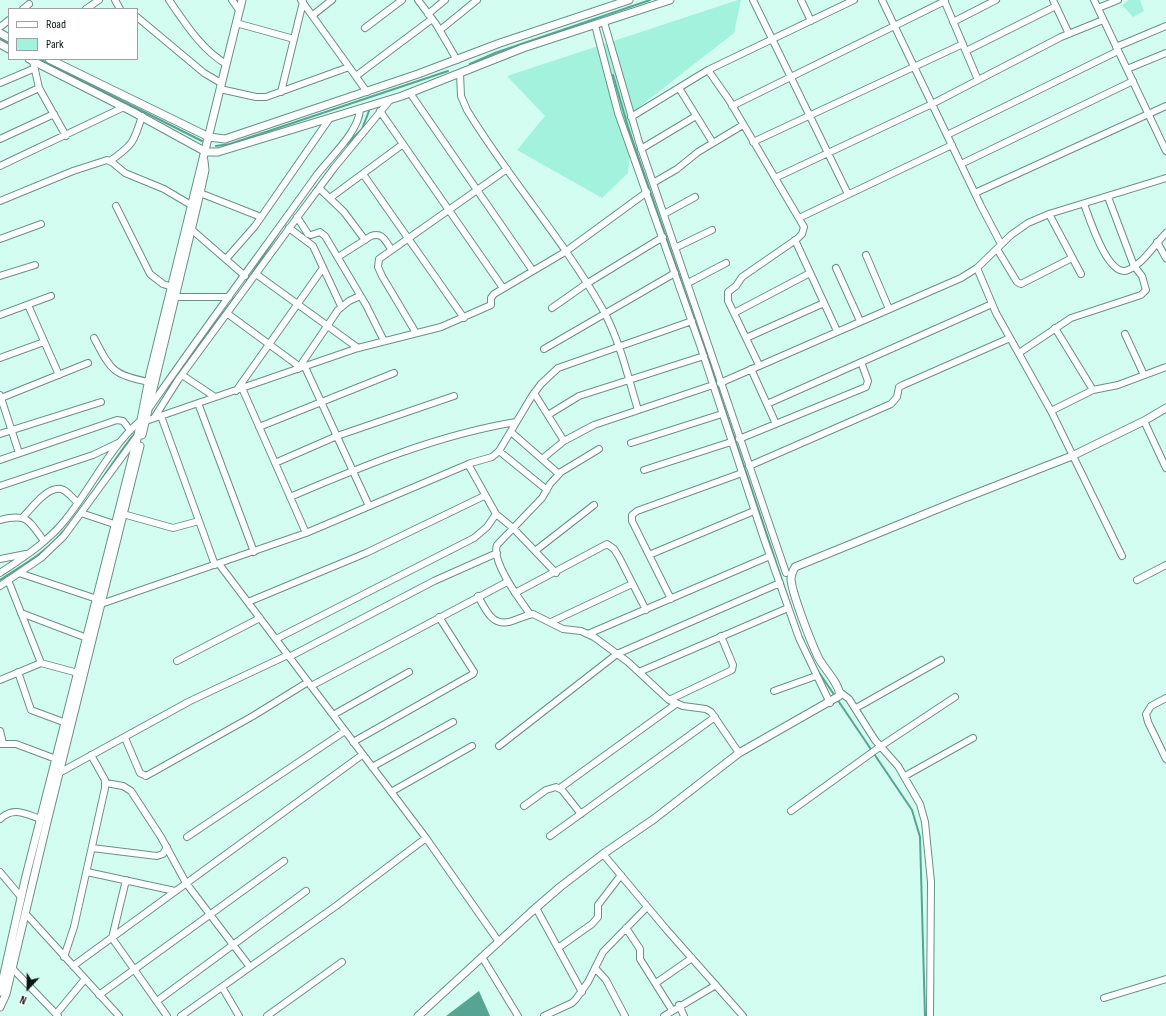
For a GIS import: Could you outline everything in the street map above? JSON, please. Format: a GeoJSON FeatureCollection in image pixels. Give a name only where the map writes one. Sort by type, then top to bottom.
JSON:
{"type":"FeatureCollection","features":[{"type":"Feature","properties":{"kind":"street"},"geometry":{"type":"LineString","coordinates":[[87,8],[99,0]]}},
{"type":"Feature","properties":{"kind":"street"},"geometry":{"type":"LineString","coordinates":[[168,0],[187,26],[209,51],[226,64]]}},
{"type":"Feature","properties":{"kind":"street"},"geometry":{"type":"LineString","coordinates":[[232,0],[240,10]]}},
{"type":"Feature","properties":{"kind":"street"},"geometry":{"type":"LineString","coordinates":[[0,992],[40,819],[87,638],[99,601],[123,514],[143,422],[149,382],[191,205],[210,137],[220,86],[242,0]]}},
{"type":"Feature","properties":{"kind":"street"},"geometry":{"type":"LineString","coordinates":[[313,15],[332,0]]}},
{"type":"Feature","properties":{"kind":"street"},"geometry":{"type":"LineString","coordinates":[[364,28],[402,0]]}},
{"type":"Feature","properties":{"kind":"street"},"geometry":{"type":"LineString","coordinates":[[418,0],[440,30],[457,60]]}},
{"type":"Feature","properties":{"kind":"street"},"geometry":{"type":"LineString","coordinates":[[356,76],[430,17],[445,0]]}},
{"type":"Feature","properties":{"kind":"street"},"geometry":{"type":"LineString","coordinates":[[440,30],[477,0]]}},
{"type":"Feature","properties":{"kind":"street"},"geometry":{"type":"LineString","coordinates":[[53,60],[210,137],[225,139],[367,92],[457,60],[500,42],[629,0]]}},
{"type":"Feature","properties":{"kind":"street"},"geometry":{"type":"LineString","coordinates":[[31,60],[142,116],[206,152],[218,152],[390,100],[460,74],[523,48],[670,0]]}},
{"type":"Feature","properties":{"kind":"street"},"geometry":{"type":"LineString","coordinates":[[753,0],[848,194]]}},
{"type":"Feature","properties":{"kind":"street"},"geometry":{"type":"LineString","coordinates":[[801,0],[811,21]]}},
{"type":"Feature","properties":{"kind":"street"},"geometry":{"type":"LineString","coordinates":[[631,117],[708,70],[854,0]]}},
{"type":"Feature","properties":{"kind":"street"},"geometry":{"type":"LineString","coordinates":[[882,0],[1017,282],[1021,284],[1072,258]]}},
{"type":"Feature","properties":{"kind":"street"},"geometry":{"type":"LineString","coordinates":[[953,22],[996,0]]}},
{"type":"Feature","properties":{"kind":"street"},"geometry":{"type":"LineString","coordinates":[[1094,0],[1148,114],[1164,143],[1166,151]]}},
{"type":"Feature","properties":{"kind":"street"},"geometry":{"type":"LineString","coordinates":[[1098,8],[1118,0]]}},
{"type":"Feature","properties":{"kind":"street"},"geometry":{"type":"LineString","coordinates":[[302,1],[367,92]]}},
{"type":"Feature","properties":{"kind":"street"},"geometry":{"type":"LineString","coordinates":[[281,92],[302,1]]}},
{"type":"Feature","properties":{"kind":"street"},"geometry":{"type":"LineString","coordinates":[[732,106],[944,1],[978,80]]}},
{"type":"Feature","properties":{"kind":"street"},"geometry":{"type":"LineString","coordinates":[[966,51],[1054,3],[1069,34]]}},
{"type":"Feature","properties":{"kind":"street"},"geometry":{"type":"LineString","coordinates":[[24,8],[29,4]]}},
{"type":"Feature","properties":{"kind":"street"},"geometry":{"type":"LineString","coordinates":[[138,18],[220,86],[262,98],[349,67]]}},
{"type":"Feature","properties":{"kind":"street"},"geometry":{"type":"LineString","coordinates":[[775,178],[932,104],[1069,34],[1103,20]]}},
{"type":"Feature","properties":{"kind":"street"},"geometry":{"type":"LineString","coordinates":[[0,27],[8,21]]}},
{"type":"Feature","properties":{"kind":"street"},"geometry":{"type":"LineString","coordinates":[[236,23],[294,39]]}},
{"type":"Feature","properties":{"kind":"street"},"geometry":{"type":"LineString","coordinates":[[599,23],[688,283],[783,574],[780,583],[788,608],[799,638],[816,676],[831,702]]}},
{"type":"Feature","properties":{"kind":"street"},"geometry":{"type":"LineString","coordinates":[[599,23],[618,113],[692,321],[770,556],[783,574],[791,580],[818,657],[840,694],[849,699],[856,708],[879,748],[905,776],[920,804],[925,822],[932,882],[930,1016]]}},
{"type":"Feature","properties":{"kind":"street"},"geometry":{"type":"LineString","coordinates":[[947,135],[1117,49],[1166,26]]}},
{"type":"Feature","properties":{"kind":"street"},"geometry":{"type":"LineString","coordinates":[[753,142],[913,66],[963,44]]}},
{"type":"Feature","properties":{"kind":"street"},"geometry":{"type":"LineString","coordinates":[[1127,69],[1166,53]]}},
{"type":"Feature","properties":{"kind":"street"},"geometry":{"type":"LineString","coordinates":[[31,60],[39,88],[66,136]]}},
{"type":"Feature","properties":{"kind":"street"},"geometry":{"type":"LineString","coordinates":[[0,83],[33,69]]}},
{"type":"Feature","properties":{"kind":"street"},"geometry":{"type":"LineString","coordinates":[[708,70],[744,125],[800,218],[804,231],[795,240],[742,277],[736,286],[728,292],[727,296],[734,313],[759,365]]}},
{"type":"Feature","properties":{"kind":"street"},"geometry":{"type":"LineString","coordinates":[[460,74],[461,96],[467,110],[565,252],[605,314],[618,346],[638,410]]}},
{"type":"Feature","properties":{"kind":"street"},"geometry":{"type":"LineString","coordinates":[[961,164],[1133,81]]}},
{"type":"Feature","properties":{"kind":"street"},"geometry":{"type":"LineString","coordinates":[[0,106],[39,88]]}},
{"type":"Feature","properties":{"kind":"street"},"geometry":{"type":"LineString","coordinates":[[679,88],[713,143]]}},
{"type":"Feature","properties":{"kind":"street"},"geometry":{"type":"LineString","coordinates":[[410,92],[533,271]]}},
{"type":"Feature","properties":{"kind":"street"},"geometry":{"type":"LineString","coordinates":[[158,417],[182,375],[228,314],[297,217],[390,100]]}},
{"type":"Feature","properties":{"kind":"street"},"geometry":{"type":"LineString","coordinates":[[975,193],[1166,106]]}},
{"type":"Feature","properties":{"kind":"street"},"geometry":{"type":"LineString","coordinates":[[0,166],[66,136],[124,107]]}},
{"type":"Feature","properties":{"kind":"street"},"geometry":{"type":"LineString","coordinates":[[148,408],[322,168],[355,127],[360,116],[360,109]]}},
{"type":"Feature","properties":{"kind":"street"},"geometry":{"type":"LineString","coordinates":[[380,111],[503,288]]}},
{"type":"Feature","properties":{"kind":"street"},"geometry":{"type":"LineString","coordinates":[[0,139],[54,114]]}},
{"type":"Feature","properties":{"kind":"street"},"geometry":{"type":"LineString","coordinates":[[0,201],[73,171],[102,161],[110,161],[126,150],[133,142],[142,116]]}},
{"type":"Feature","properties":{"kind":"street"},"geometry":{"type":"LineString","coordinates":[[641,149],[696,116]]}},
{"type":"Feature","properties":{"kind":"street"},"geometry":{"type":"LineString","coordinates":[[226,259],[261,217],[330,118]]}},
{"type":"Feature","properties":{"kind":"street"},"geometry":{"type":"LineString","coordinates":[[653,183],[677,169],[690,157],[744,125]]}},
{"type":"Feature","properties":{"kind":"street"},"geometry":{"type":"LineString","coordinates":[[330,198],[403,144]]}},
{"type":"Feature","properties":{"kind":"street"},"geometry":{"type":"LineString","coordinates":[[800,218],[952,145]]}},
{"type":"Feature","properties":{"kind":"street"},"geometry":{"type":"LineString","coordinates":[[110,161],[125,173],[164,189],[191,205]]}},
{"type":"Feature","properties":{"kind":"street"},"geometry":{"type":"LineString","coordinates":[[0,1007],[6,994],[59,772],[99,601],[114,524],[138,435],[148,408],[192,229],[205,170],[204,161]]}},
{"type":"Feature","properties":{"kind":"street"},"geometry":{"type":"LineString","coordinates":[[416,333],[378,266],[378,259],[507,169]]}},
{"type":"Feature","properties":{"kind":"street"},"geometry":{"type":"LineString","coordinates":[[362,174],[464,318]]}},
{"type":"Feature","properties":{"kind":"street"},"geometry":{"type":"LineString","coordinates":[[720,383],[961,278],[977,268],[999,246],[1028,223],[1049,214],[1166,178]]}},
{"type":"Feature","properties":{"kind":"street"},"geometry":{"type":"LineString","coordinates":[[319,188],[350,218],[365,240]]}},
{"type":"Feature","properties":{"kind":"street"},"geometry":{"type":"LineString","coordinates":[[0,573],[28,554],[55,532],[78,503],[121,441],[130,430],[143,422],[358,348],[441,327],[489,307],[492,303],[492,296],[565,252],[647,192]]}},
{"type":"Feature","properties":{"kind":"street"},"geometry":{"type":"LineString","coordinates":[[200,193],[261,217]]}},
{"type":"Feature","properties":{"kind":"street"},"geometry":{"type":"LineString","coordinates":[[664,214],[695,197]]}},
{"type":"Feature","properties":{"kind":"street"},"geometry":{"type":"LineString","coordinates":[[1019,353],[1072,318],[1141,295],[1146,290],[1146,285],[1142,276],[1134,266],[1108,197]]}},
{"type":"Feature","properties":{"kind":"street"},"geometry":{"type":"LineString","coordinates":[[1084,204],[1109,261],[1126,271],[1134,266],[1166,233]]}},
{"type":"Feature","properties":{"kind":"street"},"geometry":{"type":"LineString","coordinates":[[116,206],[150,274],[163,284],[172,287]]}},
{"type":"Feature","properties":{"kind":"street"},"geometry":{"type":"LineString","coordinates":[[1049,214],[1081,274]]}},
{"type":"Feature","properties":{"kind":"street"},"geometry":{"type":"LineString","coordinates":[[297,217],[308,234],[311,235],[320,232],[325,236],[384,341]]}},
{"type":"Feature","properties":{"kind":"street"},"geometry":{"type":"LineString","coordinates":[[0,240],[40,224]]}},
{"type":"Feature","properties":{"kind":"street"},"geometry":{"type":"LineString","coordinates":[[289,228],[311,243],[341,306]]}},
{"type":"Feature","properties":{"kind":"street"},"geometry":{"type":"LineString","coordinates":[[192,229],[244,276]]}},
{"type":"Feature","properties":{"kind":"street"},"geometry":{"type":"LineString","coordinates":[[675,248],[712,230]]}},
{"type":"Feature","properties":{"kind":"street"},"geometry":{"type":"LineString","coordinates":[[338,257],[371,236],[380,234],[391,249]]}},
{"type":"Feature","properties":{"kind":"street"},"geometry":{"type":"LineString","coordinates":[[552,308],[586,284],[663,237]]}},
{"type":"Feature","properties":{"kind":"street"},"geometry":{"type":"LineString","coordinates":[[795,240],[837,331]]}},
{"type":"Feature","properties":{"kind":"street"},"geometry":{"type":"LineString","coordinates":[[1157,242],[1166,258]]}},
{"type":"Feature","properties":{"kind":"street"},"geometry":{"type":"LineString","coordinates":[[866,255],[889,309]]}},
{"type":"Feature","properties":{"kind":"street"},"geometry":{"type":"LineString","coordinates":[[688,283],[726,263]]}},
{"type":"Feature","properties":{"kind":"street"},"geometry":{"type":"LineString","coordinates":[[0,276],[35,265]]}},
{"type":"Feature","properties":{"kind":"street"},"geometry":{"type":"LineString","coordinates":[[239,389],[268,343],[323,268]]}},
{"type":"Feature","properties":{"kind":"street"},"geometry":{"type":"LineString","coordinates":[[836,268],[860,321]]}},
{"type":"Feature","properties":{"kind":"street"},"geometry":{"type":"LineString","coordinates":[[977,268],[992,304],[1051,411],[1122,556]]}},
{"type":"Feature","properties":{"kind":"street"},"geometry":{"type":"LineString","coordinates":[[544,349],[675,272]]}},
{"type":"Feature","properties":{"kind":"street"},"geometry":{"type":"LineString","coordinates":[[734,313],[810,273]]}},
{"type":"Feature","properties":{"kind":"street"},"geometry":{"type":"LineString","coordinates":[[256,274],[358,348]]}},
{"type":"Feature","properties":{"kind":"street"},"geometry":{"type":"LineString","coordinates":[[0,315],[52,296]]}},
{"type":"Feature","properties":{"kind":"street"},"geometry":{"type":"LineString","coordinates":[[301,367],[341,306],[360,296]]}},
{"type":"Feature","properties":{"kind":"street"},"geometry":{"type":"LineString","coordinates":[[175,297],[229,297]]}},
{"type":"Feature","properties":{"kind":"street"},"geometry":{"type":"LineString","coordinates":[[746,338],[824,303]]}},
{"type":"Feature","properties":{"kind":"street"},"geometry":{"type":"LineString","coordinates":[[767,404],[992,304]]}},
{"type":"Feature","properties":{"kind":"street"},"geometry":{"type":"LineString","coordinates":[[28,305],[59,375]]}},
{"type":"Feature","properties":{"kind":"street"},"geometry":{"type":"LineString","coordinates":[[228,314],[301,367],[321,402],[369,506]]}},
{"type":"Feature","properties":{"kind":"street"},"geometry":{"type":"LineString","coordinates":[[19,573],[99,601],[217,565],[306,533],[468,464],[492,457],[499,451],[534,393],[552,373],[565,364],[692,321]]}},
{"type":"Feature","properties":{"kind":"street"},"geometry":{"type":"LineString","coordinates":[[1055,328],[1093,390]]}},
{"type":"Feature","properties":{"kind":"street"},"geometry":{"type":"LineString","coordinates":[[1125,334],[1144,375]]}},
{"type":"Feature","properties":{"kind":"street"},"geometry":{"type":"LineString","coordinates":[[94,338],[113,370],[125,376],[149,382]]}},
{"type":"Feature","properties":{"kind":"street"},"geometry":{"type":"LineString","coordinates":[[748,466],[891,404],[897,397],[899,387],[1010,338]]}},
{"type":"Feature","properties":{"kind":"street"},"geometry":{"type":"LineString","coordinates":[[0,358],[44,342]]}},
{"type":"Feature","properties":{"kind":"street"},"geometry":{"type":"LineString","coordinates":[[548,415],[579,396],[628,379],[704,356]]}},
{"type":"Feature","properties":{"kind":"street"},"geometry":{"type":"LineString","coordinates":[[739,439],[866,387],[868,381],[861,362]]}},
{"type":"Feature","properties":{"kind":"street"},"geometry":{"type":"LineString","coordinates":[[19,453],[1,399],[88,363]]}},
{"type":"Feature","properties":{"kind":"street"},"geometry":{"type":"LineString","coordinates":[[1051,411],[1093,390],[1118,385],[1166,367]]}},
{"type":"Feature","properties":{"kind":"street"},"geometry":{"type":"LineString","coordinates":[[751,369],[776,424]]}},
{"type":"Feature","properties":{"kind":"street"},"geometry":{"type":"LineString","coordinates":[[259,427],[394,373]]}},
{"type":"Feature","properties":{"kind":"street"},"geometry":{"type":"LineString","coordinates":[[182,375],[215,398]]}},
{"type":"Feature","properties":{"kind":"street"},"geometry":{"type":"LineString","coordinates":[[542,459],[564,441],[594,425],[713,385]]}},
{"type":"Feature","properties":{"kind":"street"},"geometry":{"type":"LineString","coordinates":[[239,389],[259,427],[306,533]]}},
{"type":"Feature","properties":{"kind":"street"},"geometry":{"type":"LineString","coordinates":[[534,393],[564,441]]}},
{"type":"Feature","properties":{"kind":"street"},"geometry":{"type":"LineString","coordinates":[[275,463],[337,436],[454,396]]}},
{"type":"Feature","properties":{"kind":"street"},"geometry":{"type":"LineString","coordinates":[[0,434],[101,402]]}},
{"type":"Feature","properties":{"kind":"street"},"geometry":{"type":"LineString","coordinates":[[198,403],[254,552]]}},
{"type":"Feature","properties":{"kind":"street"},"geometry":{"type":"LineString","coordinates":[[783,574],[804,563],[1072,456],[1144,421],[1166,408]]}},
{"type":"Feature","properties":{"kind":"street"},"geometry":{"type":"LineString","coordinates":[[631,443],[722,414]]}},
{"type":"Feature","properties":{"kind":"street"},"geometry":{"type":"LineString","coordinates":[[158,417],[217,565],[248,602],[426,838],[499,942]]}},
{"type":"Feature","properties":{"kind":"street"},"geometry":{"type":"LineString","coordinates":[[0,460],[117,420],[123,421],[130,430]]}},
{"type":"Feature","properties":{"kind":"street"},"geometry":{"type":"LineString","coordinates":[[1144,421],[1166,468]]}},
{"type":"Feature","properties":{"kind":"street"},"geometry":{"type":"LineString","coordinates":[[290,497],[406,450],[493,426],[516,422]]}},
{"type":"Feature","properties":{"kind":"street"},"geometry":{"type":"LineString","coordinates":[[511,432],[560,474]]}},
{"type":"Feature","properties":{"kind":"street"},"geometry":{"type":"LineString","coordinates":[[0,586],[52,548],[81,513],[138,435]]}},
{"type":"Feature","properties":{"kind":"street"},"geometry":{"type":"LineString","coordinates":[[0,486],[93,455],[121,441]]}},
{"type":"Feature","properties":{"kind":"street"},"geometry":{"type":"LineString","coordinates":[[644,470],[731,442]]}},
{"type":"Feature","properties":{"kind":"street"},"geometry":{"type":"LineString","coordinates":[[530,614],[507,582],[497,553],[497,545],[542,498],[560,474],[599,449]]}},
{"type":"Feature","properties":{"kind":"street"},"geometry":{"type":"LineString","coordinates":[[499,451],[547,490]]}},
{"type":"Feature","properties":{"kind":"street"},"geometry":{"type":"LineString","coordinates":[[468,464],[484,496],[496,514],[513,528],[556,573]]}},
{"type":"Feature","properties":{"kind":"street"},"geometry":{"type":"LineString","coordinates":[[671,599],[631,518],[634,513],[742,473]]}},
{"type":"Feature","properties":{"kind":"street"},"geometry":{"type":"LineString","coordinates":[[23,517],[47,493],[55,489],[66,491],[78,503]]}},
{"type":"Feature","properties":{"kind":"street"},"geometry":{"type":"LineString","coordinates":[[248,602],[366,553],[484,496]]}},
{"type":"Feature","properties":{"kind":"street"},"geometry":{"type":"LineString","coordinates":[[535,551],[594,505]]}},
{"type":"Feature","properties":{"kind":"street"},"geometry":{"type":"LineString","coordinates":[[649,555],[754,511]]}},
{"type":"Feature","properties":{"kind":"street"},"geometry":{"type":"LineString","coordinates":[[81,513],[114,524]]}},
{"type":"Feature","properties":{"kind":"street"},"geometry":{"type":"LineString","coordinates":[[123,514],[173,528],[199,521]]}},
{"type":"Feature","properties":{"kind":"street"},"geometry":{"type":"LineString","coordinates":[[276,639],[474,538],[487,527],[496,514]]}},
{"type":"Feature","properties":{"kind":"street"},"geometry":{"type":"LineString","coordinates":[[0,520],[18,516],[23,517],[30,523],[44,542]]}},
{"type":"Feature","properties":{"kind":"street"},"geometry":{"type":"LineString","coordinates":[[515,594],[607,544],[616,553],[646,610]]}},
{"type":"Feature","properties":{"kind":"street"},"geometry":{"type":"LineString","coordinates":[[59,772],[125,738],[190,701],[289,656],[434,581],[497,553]]}},
{"type":"Feature","properties":{"kind":"street"},"geometry":{"type":"LineString","coordinates":[[0,559],[28,554]]}},
{"type":"Feature","properties":{"kind":"street"},"geometry":{"type":"LineString","coordinates":[[588,634],[770,556]]}},
{"type":"Feature","properties":{"kind":"street"},"geometry":{"type":"LineString","coordinates":[[1137,580],[1166,565]]}},
{"type":"Feature","properties":{"kind":"street"},"geometry":{"type":"LineString","coordinates":[[8,580],[41,663]]}},
{"type":"Feature","properties":{"kind":"street"},"geometry":{"type":"LineString","coordinates":[[125,738],[140,773],[144,776],[148,775],[310,684],[507,582]]}},
{"type":"Feature","properties":{"kind":"street"},"geometry":{"type":"LineString","coordinates":[[499,746],[617,654],[780,583]]}},
{"type":"Feature","properties":{"kind":"street"},"geometry":{"type":"LineString","coordinates":[[551,622],[632,584]]}},
{"type":"Feature","properties":{"kind":"street"},"geometry":{"type":"LineString","coordinates":[[478,596],[485,611],[497,622],[508,623],[530,614],[538,615],[566,630],[576,630],[588,634],[617,654],[673,702],[706,709],[715,717],[739,753]]}},
{"type":"Feature","properties":{"kind":"street"},"geometry":{"type":"LineString","coordinates":[[639,672],[788,608]]}},
{"type":"Feature","properties":{"kind":"street"},"geometry":{"type":"LineString","coordinates":[[21,613],[87,638]]}},
{"type":"Feature","properties":{"kind":"street"},"geometry":{"type":"LineString","coordinates":[[353,742],[473,674],[474,672],[468,660],[439,617]]}},
{"type":"Feature","properties":{"kind":"street"},"geometry":{"type":"LineString","coordinates":[[177,661],[260,618]]}},
{"type":"Feature","properties":{"kind":"street"},"geometry":{"type":"LineString","coordinates":[[560,788],[673,702],[732,670],[733,665],[721,636]]}},
{"type":"Feature","properties":{"kind":"street"},"geometry":{"type":"LineString","coordinates":[[856,708],[940,660]]}},
{"type":"Feature","properties":{"kind":"street"},"geometry":{"type":"LineString","coordinates":[[0,680],[41,663],[78,673]]}},
{"type":"Feature","properties":{"kind":"street"},"geometry":{"type":"LineString","coordinates":[[18,672],[32,710],[66,723]]}},
{"type":"Feature","properties":{"kind":"street"},"geometry":{"type":"LineString","coordinates":[[333,715],[409,672]]}},
{"type":"Feature","properties":{"kind":"street"},"geometry":{"type":"LineString","coordinates":[[774,692],[816,676]]}},
{"type":"Feature","properties":{"kind":"street"},"geometry":{"type":"LineString","coordinates":[[418,1016],[536,908],[603,854],[654,819],[739,753],[831,702],[840,694]]}},
{"type":"Feature","properties":{"kind":"street"},"geometry":{"type":"LineString","coordinates":[[791,811],[879,748],[955,697]]}},
{"type":"Feature","properties":{"kind":"street"},"geometry":{"type":"LineString","coordinates":[[1166,698],[1151,706],[1146,714],[1148,722],[1166,759]]}},
{"type":"Feature","properties":{"kind":"street"},"geometry":{"type":"LineString","coordinates":[[550,836],[715,717]]}},
{"type":"Feature","properties":{"kind":"street"},"geometry":{"type":"LineString","coordinates":[[372,767],[453,722]]}},
{"type":"Feature","properties":{"kind":"street"},"geometry":{"type":"LineString","coordinates":[[0,731],[2,744],[21,745],[56,759]]}},
{"type":"Feature","properties":{"kind":"street"},"geometry":{"type":"LineString","coordinates":[[187,837],[345,731]]}},
{"type":"Feature","properties":{"kind":"street"},"geometry":{"type":"LineString","coordinates":[[905,776],[972,738]]}},
{"type":"Feature","properties":{"kind":"street"},"geometry":{"type":"LineString","coordinates":[[391,792],[472,746]]}},
{"type":"Feature","properties":{"kind":"street"},"geometry":{"type":"LineString","coordinates":[[73,966],[362,754]]}},
{"type":"Feature","properties":{"kind":"street"},"geometry":{"type":"LineString","coordinates":[[64,957],[74,927],[106,783],[91,755]]}},
{"type":"Feature","properties":{"kind":"street"},"geometry":{"type":"LineString","coordinates":[[106,783],[123,786],[131,791],[167,847],[186,883],[250,967]]}},
{"type":"Feature","properties":{"kind":"street"},"geometry":{"type":"LineString","coordinates":[[524,806],[549,788],[556,787],[560,788],[581,814]]}},
{"type":"Feature","properties":{"kind":"street"},"geometry":{"type":"LineString","coordinates":[[0,819],[10,811],[15,811],[40,819]]}},
{"type":"Feature","properties":{"kind":"street"},"geometry":{"type":"LineString","coordinates":[[181,1016],[336,906],[426,838]]}},
{"type":"Feature","properties":{"kind":"street"},"geometry":{"type":"LineString","coordinates":[[92,848],[157,856],[163,854],[167,847]]}},
{"type":"Feature","properties":{"kind":"street"},"geometry":{"type":"LineString","coordinates":[[603,854],[647,907],[743,1016]]}},
{"type":"Feature","properties":{"kind":"street"},"geometry":{"type":"LineString","coordinates":[[99,995],[210,913],[284,861]]}},
{"type":"Feature","properties":{"kind":"street"},"geometry":{"type":"LineString","coordinates":[[0,872],[21,897]]}},
{"type":"Feature","properties":{"kind":"street"},"geometry":{"type":"LineString","coordinates":[[87,872],[175,891]]}},
{"type":"Feature","properties":{"kind":"street"},"geometry":{"type":"LineString","coordinates":[[558,948],[595,921],[598,915],[598,905],[621,875]]}},
{"type":"Feature","properties":{"kind":"street"},"geometry":{"type":"LineString","coordinates":[[126,880],[112,938],[167,1016]]}},
{"type":"Feature","properties":{"kind":"street"},"geometry":{"type":"LineString","coordinates":[[156,1001],[306,892]]}},
{"type":"Feature","properties":{"kind":"street"},"geometry":{"type":"LineString","coordinates":[[544,1016],[572,1003],[582,992],[594,968],[609,944],[647,907]]}},
{"type":"Feature","properties":{"kind":"street"},"geometry":{"type":"LineString","coordinates":[[536,908],[582,992]]}},
{"type":"Feature","properties":{"kind":"street"},"geometry":{"type":"LineString","coordinates":[[25,913],[119,1016]]}},
{"type":"Feature","properties":{"kind":"street"},"geometry":{"type":"LineString","coordinates":[[626,928],[640,949],[640,959],[672,1010]]}},
{"type":"Feature","properties":{"kind":"street"},"geometry":{"type":"LineString","coordinates":[[482,957],[518,1016]]}},
{"type":"Feature","properties":{"kind":"street"},"geometry":{"type":"LineString","coordinates":[[656,983],[692,958]]}},
{"type":"Feature","properties":{"kind":"street"},"geometry":{"type":"LineString","coordinates":[[267,1016],[342,962]]}},
{"type":"Feature","properties":{"kind":"street"},"geometry":{"type":"LineString","coordinates":[[12,968],[57,1015],[85,979]]}},
{"type":"Feature","properties":{"kind":"street"},"geometry":{"type":"LineString","coordinates":[[594,968],[606,980],[625,1016]]}},
{"type":"Feature","properties":{"kind":"street"},"geometry":{"type":"LineString","coordinates":[[1104,998],[1166,978]]}},
{"type":"Feature","properties":{"kind":"street"},"geometry":{"type":"LineString","coordinates":[[664,1016],[679,1005],[716,985]]}},
{"type":"Feature","properties":{"kind":"street"},"geometry":{"type":"LineString","coordinates":[[222,987],[239,1016]]}},
{"type":"Feature","properties":{"kind":"street"},"geometry":{"type":"LineString","coordinates":[[679,1005],[684,1016]]}},
{"type":"Feature","properties":{"kind":"green space"},"geometry":{"type":"Polygon","coordinates":[[[741,0],[734,33],[634,111],[628,173],[602,198],[517,150],[545,116],[507,76],[741,0]]]}},
{"type":"Feature","properties":{"kind":"green space"},"geometry":{"type":"Polygon","coordinates":[[[1129,0],[1140,0],[1144,11],[1133,17],[1122,5],[1129,0]]]}},
{"type":"Feature","properties":{"kind":"shaded area"},"geometry":{"type":"Polygon","coordinates":[[[479,991],[490,1016],[446,1016],[479,991]]]}},
{"type":"Feature","properties":{"kind":"waterway"},"geometry":{"type":"LineString","coordinates":[[470,64],[495,53],[650,0]]}},
{"type":"Feature","properties":{"kind":"waterway"},"geometry":{"type":"LineString","coordinates":[[0,39],[8,43]]}},
{"type":"Feature","properties":{"kind":"waterway"},"geometry":{"type":"LineString","coordinates":[[41,60],[202,141]]}},
{"type":"Feature","properties":{"kind":"waterway"},"geometry":{"type":"LineString","coordinates":[[216,146],[230,144],[448,71]]}},
{"type":"Feature","properties":{"kind":"waterway"},"geometry":{"type":"LineString","coordinates":[[613,75],[628,127],[791,607]]}},
{"type":"Feature","properties":{"kind":"waterway"},"geometry":{"type":"LineString","coordinates":[[347,144],[362,129],[369,111]]}},
{"type":"Feature","properties":{"kind":"waterway"},"geometry":{"type":"LineString","coordinates":[[245,284],[283,226]]}},
{"type":"Feature","properties":{"kind":"waterway"},"geometry":{"type":"LineString","coordinates":[[191,354],[240,291]]}},
{"type":"Feature","properties":{"kind":"waterway"},"geometry":{"type":"LineString","coordinates":[[0,580],[55,541],[81,509],[136,432]]}},
{"type":"Feature","properties":{"kind":"waterway"},"geometry":{"type":"LineString","coordinates":[[816,668],[835,696]]}},
{"type":"Feature","properties":{"kind":"waterway"},"geometry":{"type":"LineString","coordinates":[[837,699],[912,810],[920,837],[925,1016]]}}]}
